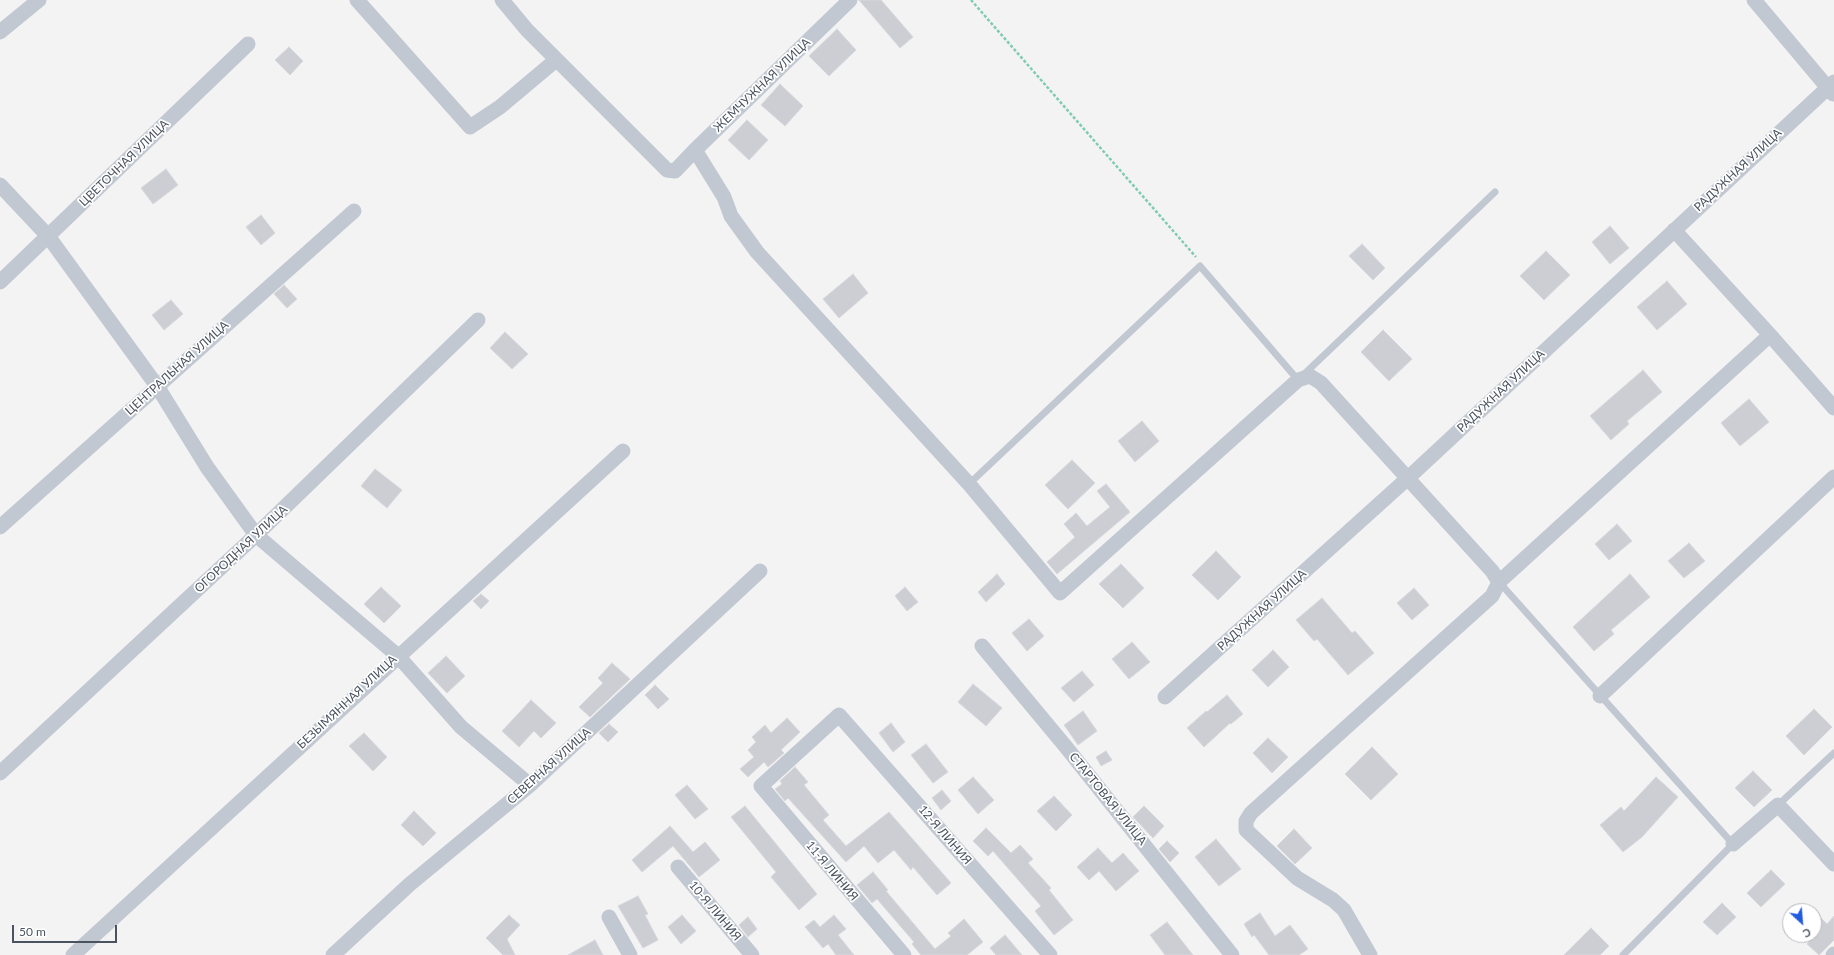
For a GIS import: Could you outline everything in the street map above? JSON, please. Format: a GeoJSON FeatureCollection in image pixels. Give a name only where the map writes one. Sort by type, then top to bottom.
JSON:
{"type":"FeatureCollection","features":[{"type":"Feature","properties":{"kind":"street"},"geometry":{"type":"LineString","coordinates":[[0,32],[39,0]]}},
{"type":"Feature","properties":{"kind":"street"},"geometry":{"type":"LineString","coordinates":[[357,0],[470,127],[500,108],[556,60],[527,30],[502,0]]}},
{"type":"Feature","properties":{"kind":"street","name":"ЖЕМЧУЖНАЯ УЛИЦА"},"geometry":{"type":"LineString","coordinates":[[556,60],[667,170],[675,171],[850,0]]}},
{"type":"Feature","properties":{"kind":"street"},"geometry":{"type":"LineString","coordinates":[[1754,0],[1832,88]]}},
{"type":"Feature","properties":{"kind":"street","name":"ЦВЕТОЧНАЯ УЛИЦА"},"geometry":{"type":"LineString","coordinates":[[0,282],[248,44]]}},
{"type":"Feature","properties":{"kind":"street","name":"РАДУЖНАЯ УЛИЦА"},"geometry":{"type":"LineString","coordinates":[[1165,697],[1408,478],[1674,230],[1832,88]]}},
{"type":"Feature","properties":{"kind":"street"},"geometry":{"type":"LineString","coordinates":[[695,150],[724,197],[731,216],[757,252],[969,484],[1060,593],[1298,380],[1310,376],[1321,383],[1492,571],[1499,582]]}},
{"type":"Feature","properties":{"kind":"street"},"geometry":{"type":"LineString","coordinates":[[0,185],[48,236],[157,386],[207,467],[256,535],[398,656],[460,727],[530,785]]}},
{"type":"Feature","properties":{"kind":"street","name":"ЦЕНТРАЛЬНАЯ УЛИЦА"},"geometry":{"type":"LineString","coordinates":[[0,527],[354,211]]}},
{"type":"Feature","properties":{"kind":"street"},"geometry":{"type":"LineString","coordinates":[[1674,230],[1770,335],[1834,408]]}},
{"type":"Feature","properties":{"kind":"street","name":"ОГОРОДНАЯ УЛИЦА"},"geometry":{"type":"LineString","coordinates":[[0,774],[256,535],[478,320]]}},
{"type":"Feature","properties":{"kind":"street"},"geometry":{"type":"LineString","coordinates":[[1370,955],[1344,910],[1333,900],[1297,878],[1246,830],[1246,821],[1251,813],[1492,596],[1499,582],[1770,335]]}},
{"type":"Feature","properties":{"kind":"street","name":"БЕЗЫМЯННАЯ УЛИЦА"},"geometry":{"type":"LineString","coordinates":[[73,955],[623,451]]}},
{"type":"Feature","properties":{"kind":"street"},"geometry":{"type":"LineString","coordinates":[[1600,696],[1834,477]]}},
{"type":"Feature","properties":{"kind":"street","name":"СЕВЕРНАЯ УЛИЦА"},"geometry":{"type":"LineString","coordinates":[[333,955],[410,884],[530,785],[760,571]]}},
{"type":"Feature","properties":{"kind":"street","name":"СТАРТОВАЯ УЛИЦА"},"geometry":{"type":"LineString","coordinates":[[982,646],[1066,747],[1232,955]]}},
{"type":"Feature","properties":{"kind":"street","name":"11-Я ЛИНИЯ"},"geometry":{"type":"LineString","coordinates":[[839,715],[761,786],[904,955]]}},
{"type":"Feature","properties":{"kind":"street","name":"12-Я ЛИНИЯ"},"geometry":{"type":"LineString","coordinates":[[839,715],[1050,955]]}},
{"type":"Feature","properties":{"kind":"street"},"geometry":{"type":"LineString","coordinates":[[1733,844],[1778,805],[1834,864]]}},
{"type":"Feature","properties":{"kind":"street","name":"10-Я ЛИНИЯ"},"geometry":{"type":"LineString","coordinates":[[678,868],[752,955]]}},
{"type":"Feature","properties":{"kind":"street"},"geometry":{"type":"LineString","coordinates":[[609,917],[630,955]]}},
{"type":"Feature","properties":{"kind":"lane"},"geometry":{"type":"LineString","coordinates":[[969,484],[1200,266],[1298,380],[1495,192]]}},
{"type":"Feature","properties":{"kind":"lane"},"geometry":{"type":"LineString","coordinates":[[1499,582],[1733,844],[1623,955]]}},
{"type":"Feature","properties":{"kind":"lane"},"geometry":{"type":"LineString","coordinates":[[1778,805],[1834,752]]}},
{"type":"Feature","properties":{"kind":"path"},"geometry":{"type":"LineString","coordinates":[[971,0],[1196,256],[1200,266]]}},
{"type":"Feature","properties":{"kind":"building"},"geometry":{"type":"Polygon","coordinates":[[[859,0],[881,0],[913,37],[900,48],[859,0]]]}},
{"type":"Feature","properties":{"kind":"building"},"geometry":{"type":"Polygon","coordinates":[[[837,29],[856,50],[829,76],[809,56],[837,29]]]}},
{"type":"Feature","properties":{"kind":"building"},"geometry":{"type":"Polygon","coordinates":[[[289,47],[303,61],[290,75],[275,60],[289,47]]]}},
{"type":"Feature","properties":{"kind":"building"},"geometry":{"type":"Polygon","coordinates":[[[780,84],[803,106],[785,126],[761,105],[780,84]]]}},
{"type":"Feature","properties":{"kind":"building"},"geometry":{"type":"Polygon","coordinates":[[[747,120],[768,140],[749,160],[728,140],[747,120]]]}},
{"type":"Feature","properties":{"kind":"building"},"geometry":{"type":"Polygon","coordinates":[[[166,169],[178,185],[153,204],[141,188],[166,169]]]}},
{"type":"Feature","properties":{"kind":"building"},"geometry":{"type":"Polygon","coordinates":[[[261,215],[275,233],[261,245],[246,227],[261,215]]]}},
{"type":"Feature","properties":{"kind":"building"},"geometry":{"type":"Polygon","coordinates":[[[1610,226],[1629,248],[1610,264],[1592,242],[1610,226]]]}},
{"type":"Feature","properties":{"kind":"building"},"geometry":{"type":"Polygon","coordinates":[[[1362,244],[1385,268],[1373,280],[1349,256],[1362,244]]]}},
{"type":"Feature","properties":{"kind":"building"},"geometry":{"type":"Polygon","coordinates":[[[1546,251],[1570,275],[1544,300],[1520,276],[1546,251]]]}},
{"type":"Feature","properties":{"kind":"building"},"geometry":{"type":"Polygon","coordinates":[[[853,274],[868,293],[839,318],[823,299],[853,274]]]}},
{"type":"Feature","properties":{"kind":"building"},"geometry":{"type":"Polygon","coordinates":[[[1667,281],[1687,304],[1657,330],[1637,307],[1667,281]]]}},
{"type":"Feature","properties":{"kind":"building"},"geometry":{"type":"Polygon","coordinates":[[[284,285],[297,299],[287,308],[274,294],[284,285]]]}},
{"type":"Feature","properties":{"kind":"building"},"geometry":{"type":"Polygon","coordinates":[[[171,300],[183,314],[164,330],[152,315],[171,300]]]}},
{"type":"Feature","properties":{"kind":"building"},"geometry":{"type":"Polygon","coordinates":[[[1383,330],[1412,359],[1389,381],[1361,352],[1383,330]]]}},
{"type":"Feature","properties":{"kind":"building"},"geometry":{"type":"Polygon","coordinates":[[[505,332],[528,354],[512,369],[490,348],[505,332]]]}},
{"type":"Feature","properties":{"kind":"building"},"geometry":{"type":"Polygon","coordinates":[[[1643,370],[1662,392],[1627,421],[1629,424],[1611,440],[1590,416],[1643,370]]]}},
{"type":"Feature","properties":{"kind":"building"},"geometry":{"type":"Polygon","coordinates":[[[1749,399],[1769,422],[1740,446],[1721,423],[1749,399]]]}},
{"type":"Feature","properties":{"kind":"building"},"geometry":{"type":"Polygon","coordinates":[[[1142,421],[1159,441],[1135,462],[1118,441],[1142,421]]]}},
{"type":"Feature","properties":{"kind":"building"},"geometry":{"type":"Polygon","coordinates":[[[1072,460],[1095,483],[1068,509],[1045,485],[1072,460]]]}},
{"type":"Feature","properties":{"kind":"building"},"geometry":{"type":"Polygon","coordinates":[[[375,469],[402,490],[387,508],[361,486],[375,469]]]}},
{"type":"Feature","properties":{"kind":"building"},"geometry":{"type":"Polygon","coordinates":[[[1106,484],[1130,512],[1057,574],[1047,562],[1075,537],[1064,524],[1076,513],[1087,526],[1110,507],[1097,491],[1106,484]]]}},
{"type":"Feature","properties":{"kind":"building"},"geometry":{"type":"Polygon","coordinates":[[[1617,524],[1632,541],[1609,560],[1595,544],[1617,524]]]}},
{"type":"Feature","properties":{"kind":"building"},"geometry":{"type":"Polygon","coordinates":[[[1689,543],[1705,561],[1684,578],[1668,561],[1689,543]]]}},
{"type":"Feature","properties":{"kind":"building"},"geometry":{"type":"Polygon","coordinates":[[[1216,551],[1241,577],[1218,600],[1192,575],[1216,551]]]}},
{"type":"Feature","properties":{"kind":"building"},"geometry":{"type":"Polygon","coordinates":[[[1121,564],[1144,588],[1123,608],[1099,584],[1121,564]]]}},
{"type":"Feature","properties":{"kind":"building"},"geometry":{"type":"Polygon","coordinates":[[[997,574],[1005,584],[986,602],[978,592],[997,574]]]}},
{"type":"Feature","properties":{"kind":"building"},"geometry":{"type":"Polygon","coordinates":[[[1630,574],[1650,597],[1611,630],[1614,634],[1594,651],[1573,627],[1630,574]]]}},
{"type":"Feature","properties":{"kind":"building"},"geometry":{"type":"Polygon","coordinates":[[[381,587],[401,606],[384,623],[364,604],[381,587]]]}},
{"type":"Feature","properties":{"kind":"building"},"geometry":{"type":"Polygon","coordinates":[[[905,587],[918,602],[907,611],[895,596],[905,587]]]}},
{"type":"Feature","properties":{"kind":"building"},"geometry":{"type":"Polygon","coordinates":[[[1414,588],[1429,605],[1412,620],[1397,603],[1414,588]]]}},
{"type":"Feature","properties":{"kind":"building"},"geometry":{"type":"Polygon","coordinates":[[[481,594],[489,601],[481,609],[473,601],[481,594]]]}},
{"type":"Feature","properties":{"kind":"building"},"geometry":{"type":"Polygon","coordinates":[[[1322,598],[1352,633],[1355,631],[1374,653],[1348,675],[1317,639],[1314,641],[1296,620],[1322,598]]]}},
{"type":"Feature","properties":{"kind":"building"},"geometry":{"type":"Polygon","coordinates":[[[1029,619],[1044,636],[1027,651],[1012,633],[1029,619]]]}},
{"type":"Feature","properties":{"kind":"building"},"geometry":{"type":"Polygon","coordinates":[[[1132,642],[1150,662],[1129,679],[1112,659],[1132,642]]]}},
{"type":"Feature","properties":{"kind":"building"},"geometry":{"type":"Polygon","coordinates":[[[1273,650],[1289,667],[1268,687],[1252,670],[1273,650]]]}},
{"type":"Feature","properties":{"kind":"building"},"geometry":{"type":"Polygon","coordinates":[[[446,656],[465,676],[447,693],[428,673],[446,656]]]}},
{"type":"Feature","properties":{"kind":"building"},"geometry":{"type":"Polygon","coordinates":[[[612,663],[630,679],[590,717],[579,707],[603,683],[598,678],[612,663]]]}},
{"type":"Feature","properties":{"kind":"building"},"geometry":{"type":"Polygon","coordinates":[[[1082,671],[1094,685],[1074,702],[1061,688],[1082,671]]]}},
{"type":"Feature","properties":{"kind":"building"},"geometry":{"type":"Polygon","coordinates":[[[973,684],[1002,708],[986,726],[958,702],[973,684]]]}},
{"type":"Feature","properties":{"kind":"building"},"geometry":{"type":"Polygon","coordinates":[[[655,685],[669,699],[658,709],[645,695],[655,685]]]}},
{"type":"Feature","properties":{"kind":"building"},"geometry":{"type":"Polygon","coordinates":[[[1227,695],[1243,714],[1231,724],[1230,723],[1204,747],[1187,728],[1227,695]]]}},
{"type":"Feature","properties":{"kind":"building"},"geometry":{"type":"Polygon","coordinates":[[[531,700],[556,723],[541,738],[534,731],[519,747],[502,731],[531,700]]]}},
{"type":"Feature","properties":{"kind":"building"},"geometry":{"type":"Polygon","coordinates":[[[1814,709],[1832,727],[1804,755],[1786,736],[1814,709]]]}},
{"type":"Feature","properties":{"kind":"building"},"geometry":{"type":"Polygon","coordinates":[[[1083,711],[1097,731],[1078,745],[1064,725],[1083,711]]]}},
{"type":"Feature","properties":{"kind":"building"},"geometry":{"type":"Polygon","coordinates":[[[787,718],[800,732],[781,750],[784,753],[768,767],[764,762],[748,777],[740,769],[754,757],[748,750],[756,742],[752,737],[765,725],[771,733],[787,718]]]}},
{"type":"Feature","properties":{"kind":"building"},"geometry":{"type":"Polygon","coordinates":[[[891,723],[905,742],[893,752],[879,733],[891,723]]]}},
{"type":"Feature","properties":{"kind":"building"},"geometry":{"type":"Polygon","coordinates":[[[609,724],[618,732],[608,742],[599,733],[609,724]]]}},
{"type":"Feature","properties":{"kind":"building"},"geometry":{"type":"Polygon","coordinates":[[[364,733],[387,757],[373,771],[349,746],[364,733]]]}},
{"type":"Feature","properties":{"kind":"building"},"geometry":{"type":"Polygon","coordinates":[[[1268,738],[1288,757],[1272,773],[1253,753],[1268,738]]]}},
{"type":"Feature","properties":{"kind":"building"},"geometry":{"type":"Polygon","coordinates":[[[926,744],[948,772],[933,783],[911,755],[926,744]]]}},
{"type":"Feature","properties":{"kind":"building"},"geometry":{"type":"Polygon","coordinates":[[[1372,747],[1398,774],[1371,800],[1345,774],[1372,747]]]}},
{"type":"Feature","properties":{"kind":"building"},"geometry":{"type":"Polygon","coordinates":[[[1106,751],[1112,760],[1101,766],[1096,757],[1106,751]]]}},
{"type":"Feature","properties":{"kind":"building"},"geometry":{"type":"Polygon","coordinates":[[[795,767],[808,782],[804,785],[829,815],[823,820],[846,846],[889,812],[951,883],[937,895],[913,867],[911,870],[894,850],[878,863],[864,846],[846,862],[788,798],[785,801],[775,789],[782,784],[780,781],[795,767]]]}},
{"type":"Feature","properties":{"kind":"building"},"geometry":{"type":"Polygon","coordinates":[[[1753,771],[1772,790],[1754,807],[1735,788],[1753,771]]]}},
{"type":"Feature","properties":{"kind":"building"},"geometry":{"type":"Polygon","coordinates":[[[973,777],[994,800],[978,814],[958,790],[973,777]]]}},
{"type":"Feature","properties":{"kind":"building"},"geometry":{"type":"Polygon","coordinates":[[[1656,777],[1678,797],[1642,837],[1623,852],[1600,825],[1621,807],[1624,811],[1656,777]]]}},
{"type":"Feature","properties":{"kind":"building"},"geometry":{"type":"Polygon","coordinates":[[[687,785],[708,809],[695,819],[675,795],[687,785]]]}},
{"type":"Feature","properties":{"kind":"building"},"geometry":{"type":"Polygon","coordinates":[[[942,790],[951,801],[941,810],[932,798],[942,790]]]}},
{"type":"Feature","properties":{"kind":"building"},"geometry":{"type":"Polygon","coordinates":[[[1054,796],[1072,815],[1056,831],[1037,811],[1054,796]]]}},
{"type":"Feature","properties":{"kind":"building"},"geometry":{"type":"Polygon","coordinates":[[[745,806],[817,894],[799,910],[771,877],[776,872],[731,817],[745,806]]]}},
{"type":"Feature","properties":{"kind":"building"},"geometry":{"type":"Polygon","coordinates":[[[1144,806],[1164,826],[1153,838],[1133,817],[1144,806]]]}},
{"type":"Feature","properties":{"kind":"building"},"geometry":{"type":"Polygon","coordinates":[[[414,811],[436,833],[423,846],[401,825],[414,811]]]}},
{"type":"Feature","properties":{"kind":"building"},"geometry":{"type":"Polygon","coordinates":[[[670,826],[693,852],[705,842],[720,860],[699,877],[673,846],[642,872],[632,860],[670,826]]]}},
{"type":"Feature","properties":{"kind":"building"},"geometry":{"type":"Polygon","coordinates":[[[986,828],[1011,853],[1020,845],[1033,859],[1028,863],[1051,888],[1049,890],[1073,920],[1054,935],[1035,911],[1041,906],[993,851],[988,856],[973,841],[986,828]]]}},
{"type":"Feature","properties":{"kind":"building"},"geometry":{"type":"Polygon","coordinates":[[[1294,829],[1312,848],[1295,864],[1277,846],[1294,829]]]}},
{"type":"Feature","properties":{"kind":"building"},"geometry":{"type":"Polygon","coordinates":[[[1216,839],[1241,869],[1219,886],[1195,857],[1216,839]]]}},
{"type":"Feature","properties":{"kind":"building"},"geometry":{"type":"Polygon","coordinates":[[[1167,841],[1179,853],[1170,862],[1159,849],[1167,841]]]}},
{"type":"Feature","properties":{"kind":"building"},"geometry":{"type":"Polygon","coordinates":[[[1098,848],[1112,863],[1123,853],[1139,871],[1116,891],[1099,871],[1089,880],[1077,867],[1098,848]]]}},
{"type":"Feature","properties":{"kind":"building"},"geometry":{"type":"Polygon","coordinates":[[[1771,870],[1785,884],[1761,907],[1747,893],[1771,870]]]}},
{"type":"Feature","properties":{"kind":"building"},"geometry":{"type":"Polygon","coordinates":[[[873,872],[888,890],[886,891],[935,949],[951,936],[948,933],[964,919],[983,942],[967,955],[921,955],[912,944],[914,942],[877,899],[872,903],[857,885],[873,872]]]}},
{"type":"Feature","properties":{"kind":"building"},"geometry":{"type":"Polygon","coordinates":[[[638,896],[648,914],[645,915],[658,940],[643,948],[618,906],[638,896]]]}},
{"type":"Feature","properties":{"kind":"building"},"geometry":{"type":"Polygon","coordinates":[[[1722,903],[1736,917],[1717,935],[1703,922],[1722,903]]]}},
{"type":"Feature","properties":{"kind":"building"},"geometry":{"type":"Polygon","coordinates":[[[1260,913],[1275,936],[1290,925],[1308,949],[1299,955],[1269,955],[1254,935],[1252,937],[1244,924],[1260,913]]]}},
{"type":"Feature","properties":{"kind":"building"},"geometry":{"type":"Polygon","coordinates":[[[509,915],[520,925],[507,939],[515,955],[503,955],[486,938],[509,915]]]}},
{"type":"Feature","properties":{"kind":"building"},"geometry":{"type":"Polygon","coordinates":[[[682,915],[696,931],[681,944],[668,927],[682,915]]]}},
{"type":"Feature","properties":{"kind":"building"},"geometry":{"type":"Polygon","coordinates":[[[834,915],[846,929],[838,935],[854,955],[836,955],[828,944],[823,948],[805,927],[814,920],[820,927],[834,915]]]}},
{"type":"Feature","properties":{"kind":"building"},"geometry":{"type":"Polygon","coordinates":[[[1834,916],[1834,940],[1819,955],[1807,944],[1822,943],[1822,919],[1827,924],[1834,916]]]}},
{"type":"Feature","properties":{"kind":"building"},"geometry":{"type":"Polygon","coordinates":[[[748,917],[757,929],[748,937],[739,925],[748,917]]]}},
{"type":"Feature","properties":{"kind":"building"},"geometry":{"type":"Polygon","coordinates":[[[1167,922],[1193,955],[1165,955],[1150,935],[1167,922]]]}},
{"type":"Feature","properties":{"kind":"building"},"geometry":{"type":"Polygon","coordinates":[[[1591,928],[1609,946],[1600,955],[1564,955],[1591,928]]]}},
{"type":"Feature","properties":{"kind":"building"},"geometry":{"type":"Polygon","coordinates":[[[1005,935],[1022,955],[996,955],[990,948],[1005,935]]]}},
{"type":"Feature","properties":{"kind":"building"},"geometry":{"type":"Polygon","coordinates":[[[595,940],[603,955],[568,955],[595,940]]]}}]}
